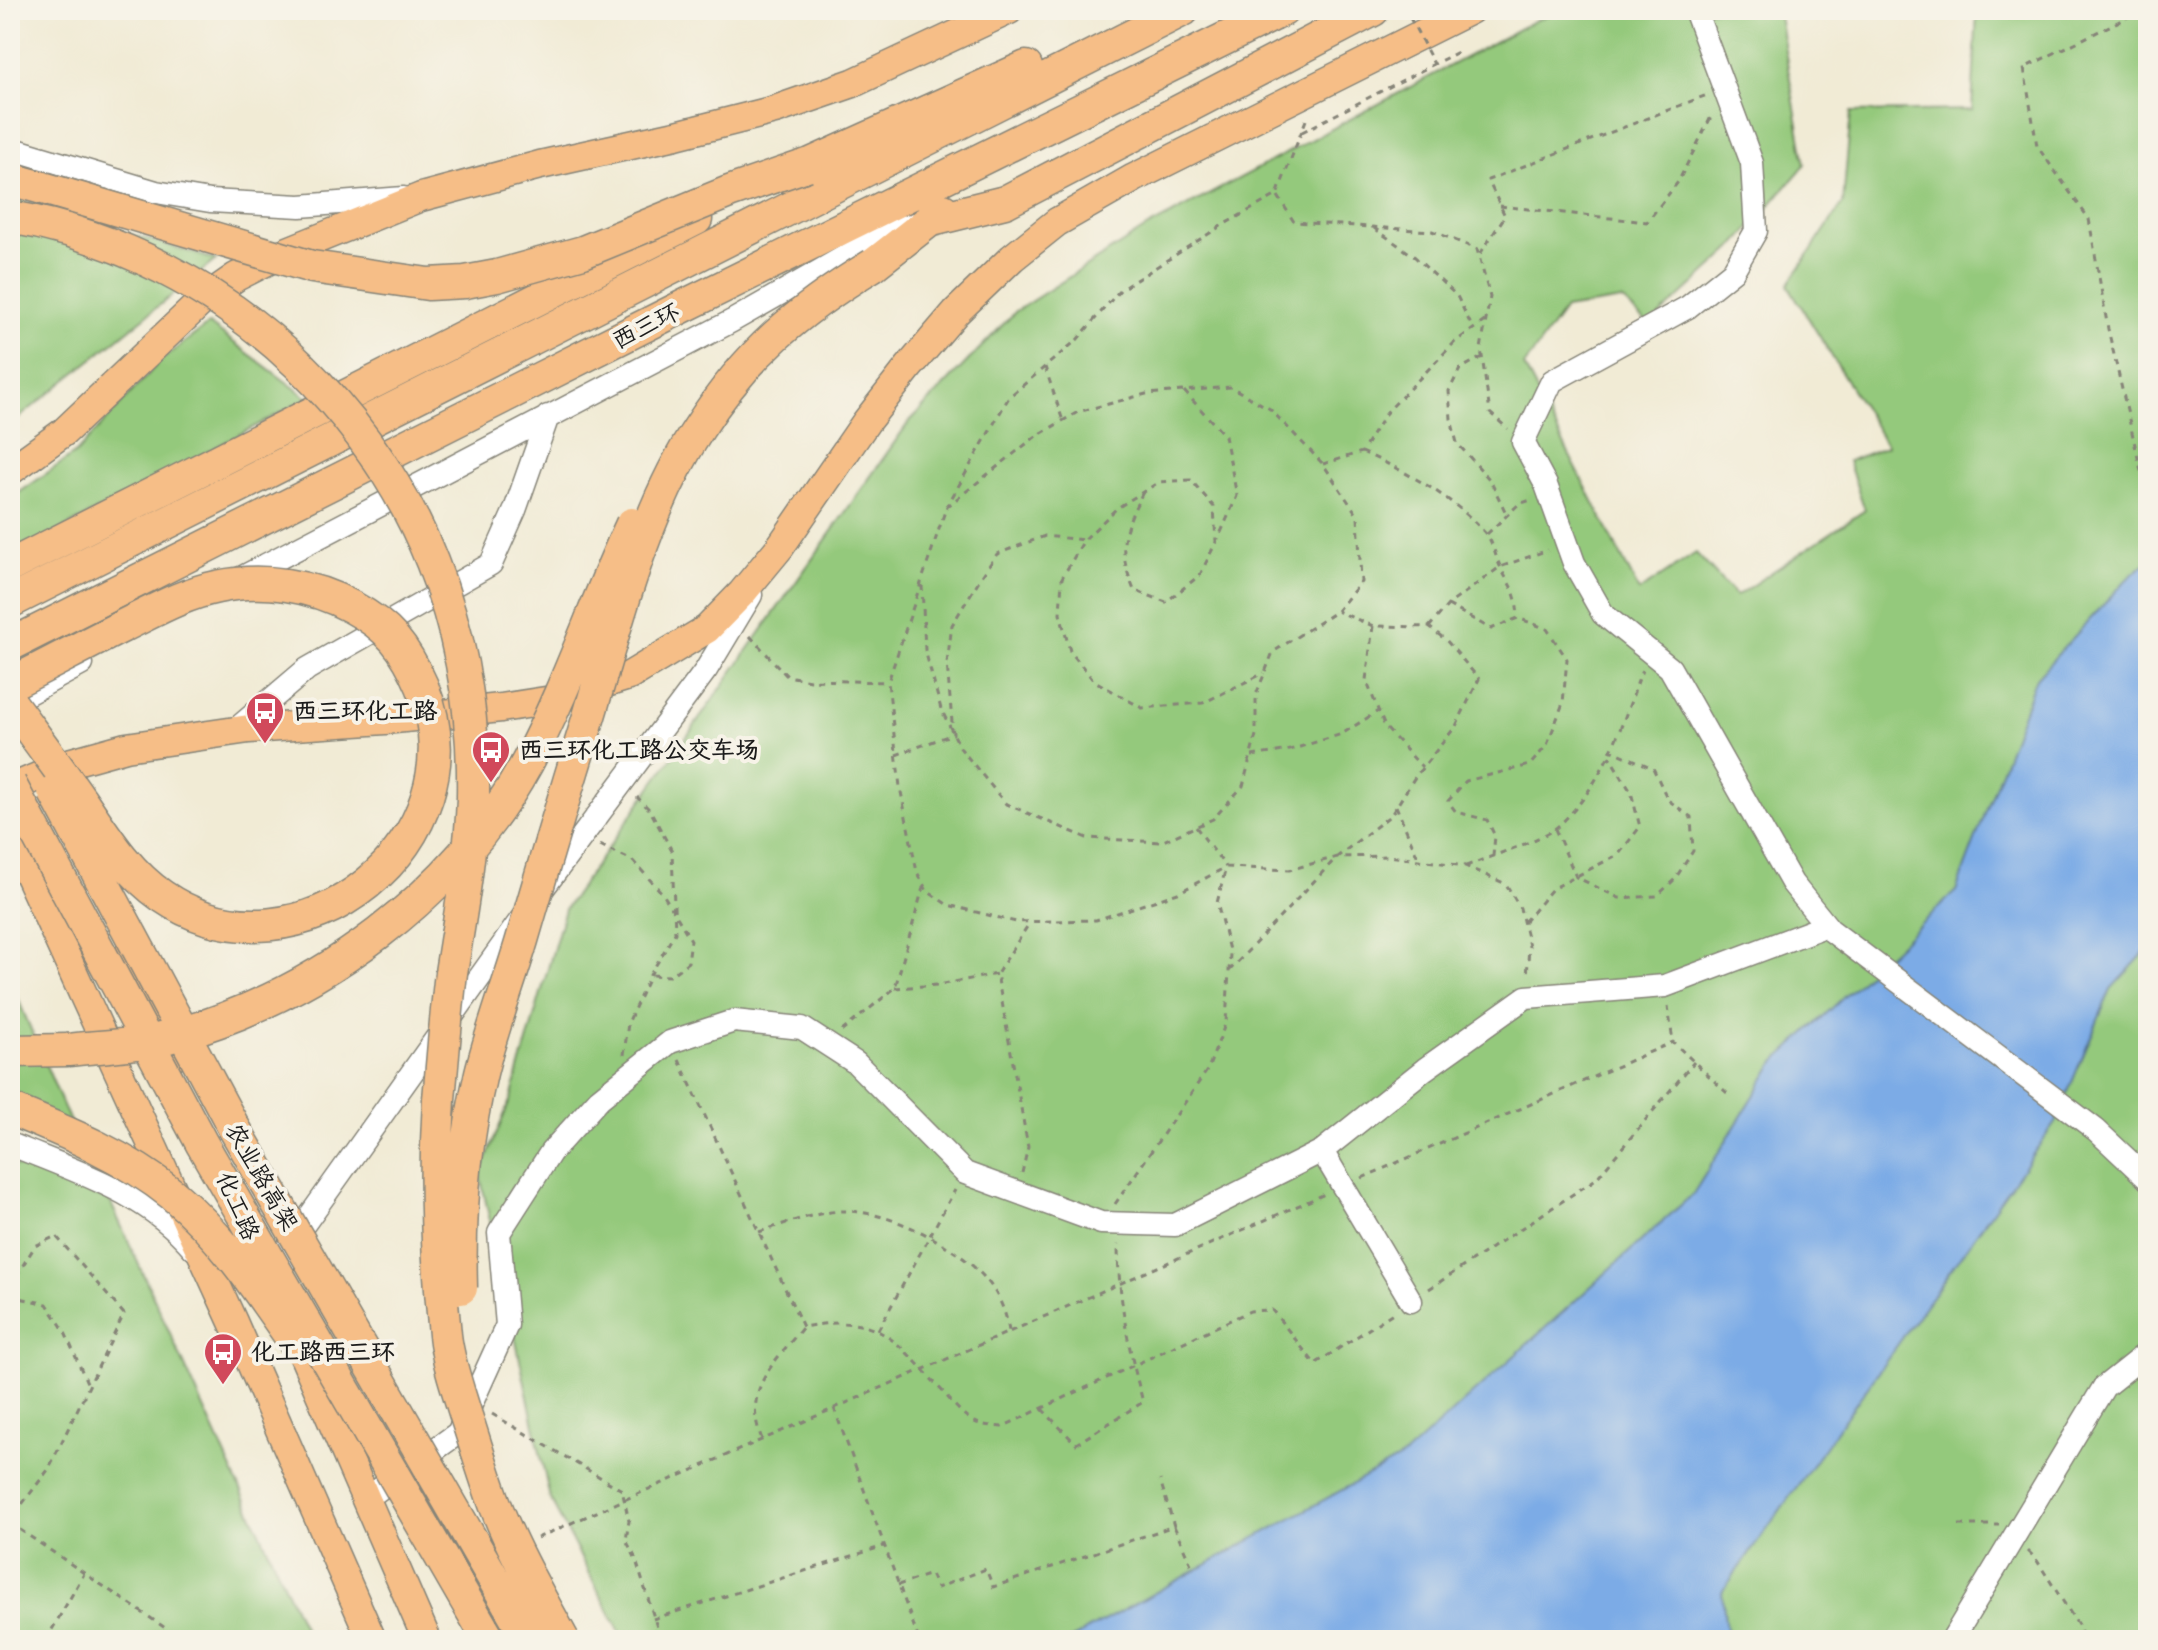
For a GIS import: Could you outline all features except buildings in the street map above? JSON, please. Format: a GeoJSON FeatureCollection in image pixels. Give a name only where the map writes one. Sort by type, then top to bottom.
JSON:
{"type":"FeatureCollection","features":[{"type":"Feature","properties":{"kind":"highway","name":"西三环"},"geometry":{"type":"LineString","coordinates":[[10,602],[1183,10]]}},
{"type":"Feature","properties":{"kind":"highway","name":"西三环"},"geometry":{"type":"LineString","coordinates":[[10,645],[1283,10]]}},
{"type":"Feature","properties":{"kind":"highway"},"geometry":{"type":"LineString","coordinates":[[928,221],[1005,202],[1373,10]]}},
{"type":"Feature","properties":{"kind":"highway"},"geometry":{"type":"LineString","coordinates":[[10,566],[807,165],[1017,69],[1135,34]]}},
{"type":"Feature","properties":{"kind":"highway"},"geometry":{"type":"LineString","coordinates":[[10,1051],[68,1050],[175,1036],[241,1012],[290,990],[327,967],[366,941],[426,892],[487,823],[526,765],[660,466],[725,372],[756,342],[873,265],[979,182],[1080,112]]}},
{"type":"Feature","properties":{"kind":"highway"},"geometry":{"type":"LineString","coordinates":[[10,179],[312,267],[428,284],[497,276],[583,252],[729,192],[807,165]]}},
{"type":"Feature","properties":{"kind":"highway"},"geometry":{"type":"LineString","coordinates":[[10,217],[66,230],[122,249],[172,272],[249,322],[287,353],[344,412],[407,503],[431,554],[450,610],[465,680],[471,722],[473,799],[439,1103],[437,1201],[445,1340],[496,1507],[563,1640]]}},
{"type":"Feature","properties":{"kind":"highway"},"geometry":{"type":"LineString","coordinates":[[482,1466],[462,1347],[461,1274],[464,1187],[481,1073],[602,674],[659,501],[698,429],[729,385],[781,328],[827,293]]}},
{"type":"Feature","properties":{"kind":"highway"},"geometry":{"type":"LineString","coordinates":[[259,583],[299,586],[335,597],[362,612],[399,642],[415,670],[429,705],[435,754],[430,787],[416,826],[400,851],[362,889],[332,907],[292,921],[254,925],[226,923],[187,910],[163,897],[135,875],[106,839],[10,698],[183,596],[220,586],[259,583]]}},
{"type":"Feature","properties":{"kind":"highway","name":"农业路高架"},"geometry":{"type":"LineString","coordinates":[[10,698],[88,859],[233,1126],[529,1640]]}},
{"type":"Feature","properties":{"kind":"highway","name":"农业路高架"},"geometry":{"type":"LineString","coordinates":[[10,786],[202,1144],[481,1627]]}},
{"type":"Feature","properties":{"kind":"highway"},"geometry":{"type":"LineString","coordinates":[[10,1109],[67,1132],[142,1172],[171,1193],[212,1233],[256,1286],[329,1393],[443,1582],[481,1627]]}},
{"type":"Feature","properties":{"kind":"main road"},"geometry":{"type":"LineString","coordinates":[[10,471],[64,432],[203,300],[236,277],[283,253],[421,197],[540,165],[775,110],[853,83],[1009,10]]}},
{"type":"Feature","properties":{"kind":"main road"},"geometry":{"type":"LineString","coordinates":[[10,786],[72,762],[126,747],[233,732],[501,708],[552,700],[629,676],[707,629],[742,593],[780,547],[866,422],[909,367],[956,312],[1012,258],[1057,222],[1134,178],[1470,10]]}},
{"type":"Feature","properties":{"kind":"main road","name":"化工路"},"geometry":{"type":"LineString","coordinates":[[10,698],[283,1308],[427,1640]]}},
{"type":"Feature","properties":{"kind":"main road"},"geometry":{"type":"LineString","coordinates":[[10,834],[206,1262],[372,1640]]}},
{"type":"Feature","properties":{"kind":"street"},"geometry":{"type":"LineString","coordinates":[[1695,10],[1752,163],[1756,231],[1733,271],[1688,307],[1552,381],[1523,442],[1550,494],[1574,563],[1603,614],[1670,668],[1792,883],[1827,928],[2096,1130],[2148,1179]]}},
{"type":"Feature","properties":{"kind":"street"},"geometry":{"type":"LineString","coordinates":[[10,148],[156,192],[210,201],[300,206],[421,197]]}},
{"type":"Feature","properties":{"kind":"street"},"geometry":{"type":"LineString","coordinates":[[10,698],[732,321],[893,229],[928,221]]}},
{"type":"Feature","properties":{"kind":"street"},"geometry":{"type":"LineString","coordinates":[[233,732],[307,669],[491,564],[515,510],[548,416]]}},
{"type":"Feature","properties":{"kind":"street"},"geometry":{"type":"LineString","coordinates":[[283,1308],[280,1275],[285,1251],[479,976],[706,670],[780,547]]}},
{"type":"Feature","properties":{"kind":"street"},"geometry":{"type":"LineString","coordinates":[[367,1498],[458,1433],[507,1325],[499,1233],[551,1152],[599,1099],[670,1042],[734,1021],[802,1028],[856,1063],[965,1173],[1110,1224],[1175,1225],[1322,1151],[1425,1069],[1526,997],[1665,986],[1827,928]]}},
{"type":"Feature","properties":{"kind":"street"},"geometry":{"type":"LineString","coordinates":[[10,1144],[118,1189],[162,1215],[206,1262]]}},
{"type":"Feature","properties":{"kind":"street"},"geometry":{"type":"LineString","coordinates":[[1322,1151],[1411,1301]]}},
{"type":"Feature","properties":{"kind":"street"},"geometry":{"type":"LineString","coordinates":[[1952,1640],[2104,1387],[2148,1352]]}},
{"type":"Feature","properties":{"kind":"path"},"geometry":{"type":"LineString","coordinates":[[1412,10],[1407,12],[1434,64]]}},
{"type":"Feature","properties":{"kind":"path"},"geometry":{"type":"LineString","coordinates":[[2142,10],[2024,68],[2037,146],[2089,219],[2108,329],[2148,501]]}},
{"type":"Feature","properties":{"kind":"path"},"geometry":{"type":"LineString","coordinates":[[1301,132],[1458,52]]}},
{"type":"Feature","properties":{"kind":"path"},"geometry":{"type":"LineString","coordinates":[[1319,86],[1277,195],[1221,226],[1120,290],[1077,340],[1009,397],[946,508],[888,682],[896,755],[917,872],[927,891],[948,905],[1016,922],[1030,922],[1096,920],[1178,893],[1226,867],[1289,870],[1337,857],[1388,856],[1465,866],[1506,884],[1520,908],[1529,946],[1526,997]]}},
{"type":"Feature","properties":{"kind":"path"},"geometry":{"type":"LineString","coordinates":[[1479,256],[1505,216],[1488,180],[1725,88]]}},
{"type":"Feature","properties":{"kind":"path"},"geometry":{"type":"LineString","coordinates":[[1500,206],[1647,222],[1678,182],[1725,88]]}},
{"type":"Feature","properties":{"kind":"path"},"geometry":{"type":"LineString","coordinates":[[1277,195],[1294,222],[1432,231],[1477,249],[1490,297],[1481,349],[1490,413],[1523,442]]}},
{"type":"Feature","properties":{"kind":"path"},"geometry":{"type":"LineString","coordinates":[[1373,227],[1415,257],[1457,296],[1473,329]]}},
{"type":"Feature","properties":{"kind":"path"},"geometry":{"type":"LineString","coordinates":[[1362,452],[1385,414],[1455,342],[1486,320]]}},
{"type":"Feature","properties":{"kind":"path"},"geometry":{"type":"LineString","coordinates":[[1482,357],[1460,369],[1449,391],[1451,419],[1457,443],[1490,480],[1507,515]]}},
{"type":"Feature","properties":{"kind":"path"},"geometry":{"type":"LineString","coordinates":[[1045,367],[1063,421]]}},
{"type":"Feature","properties":{"kind":"path"},"geometry":{"type":"LineString","coordinates":[[922,581],[925,650],[941,709],[961,749],[1006,804],[1087,838],[1161,842],[1213,819],[1243,786],[1256,735],[1256,695],[1273,652],[1337,611],[1361,582],[1358,516],[1323,464],[1270,409],[1231,387],[1146,394],[1078,412],[1035,437],[946,508]]}},
{"type":"Feature","properties":{"kind":"path"},"geometry":{"type":"LineString","coordinates":[[1143,492],[1124,537],[1123,563],[1134,590],[1166,602],[1200,575],[1237,496],[1225,436],[1184,391]]}},
{"type":"Feature","properties":{"kind":"path"},"geometry":{"type":"LineString","coordinates":[[1323,464],[1362,452],[1389,464],[1447,500],[1487,534],[1500,567],[1517,594],[1518,618]]}},
{"type":"Feature","properties":{"kind":"path"},"geometry":{"type":"LineString","coordinates":[[1216,542],[1214,507],[1191,480],[1159,482],[1117,508],[1084,540],[1062,578],[1060,614],[1070,651],[1093,680],[1142,708],[1203,703],[1264,673]]}},
{"type":"Feature","properties":{"kind":"path"},"geometry":{"type":"LineString","coordinates":[[1487,534],[1519,504],[1550,494]]}},
{"type":"Feature","properties":{"kind":"path"},"geometry":{"type":"LineString","coordinates":[[953,734],[947,663],[952,625],[978,582],[997,554],[1045,536],[1084,540]]}},
{"type":"Feature","properties":{"kind":"path"},"geometry":{"type":"LineString","coordinates":[[1429,627],[1448,605],[1500,567],[1567,543]]}},
{"type":"Feature","properties":{"kind":"path"},"geometry":{"type":"LineString","coordinates":[[1448,605],[1491,629],[1518,618],[1547,629],[1567,659],[1563,703],[1547,745],[1530,765],[1466,781],[1448,801],[1456,812],[1487,820],[1495,836],[1493,856]]}},
{"type":"Feature","properties":{"kind":"path"},"geometry":{"type":"LineString","coordinates":[[1229,971],[1337,857],[1391,815],[1422,767],[1456,726],[1479,679],[1446,640],[1429,627],[1373,626],[1337,611]]}},
{"type":"Feature","properties":{"kind":"path"},"geometry":{"type":"LineString","coordinates":[[735,621],[787,676],[810,680],[888,682]]}},
{"type":"Feature","properties":{"kind":"path"},"geometry":{"type":"LineString","coordinates":[[1373,626],[1366,680],[1385,727],[1422,767]]}},
{"type":"Feature","properties":{"kind":"path"},"geometry":{"type":"LineString","coordinates":[[1465,866],[1555,829],[1591,789],[1619,733],[1648,651]]}},
{"type":"Feature","properties":{"kind":"path"},"geometry":{"type":"LineString","coordinates":[[1251,756],[1290,750],[1342,734],[1378,711]]}},
{"type":"Feature","properties":{"kind":"path"},"geometry":{"type":"LineString","coordinates":[[896,755],[953,734]]}},
{"type":"Feature","properties":{"kind":"path"},"geometry":{"type":"LineString","coordinates":[[1555,829],[1576,877],[1619,898],[1657,896],[1675,879],[1693,851],[1691,817],[1668,800],[1653,768],[1611,750]]}},
{"type":"Feature","properties":{"kind":"path"},"geometry":{"type":"LineString","coordinates":[[1524,922],[1552,889],[1619,854],[1640,827],[1631,792],[1608,755]]}},
{"type":"Feature","properties":{"kind":"path"},"geometry":{"type":"LineString","coordinates":[[623,782],[650,810],[672,851],[675,933],[650,975],[628,1023],[623,1052],[631,1073]]}},
{"type":"Feature","properties":{"kind":"path"},"geometry":{"type":"LineString","coordinates":[[1396,806],[1419,860]]}},
{"type":"Feature","properties":{"kind":"path"},"geometry":{"type":"LineString","coordinates":[[1196,827],[1226,867]]}},
{"type":"Feature","properties":{"kind":"path"},"geometry":{"type":"LineString","coordinates":[[582,837],[632,860],[674,910],[691,940],[688,962],[670,976],[650,975]]}},
{"type":"Feature","properties":{"kind":"path"},"geometry":{"type":"LineString","coordinates":[[1042,1409],[1076,1444],[1143,1402],[1133,1366],[1110,1224],[1208,1069],[1226,1022],[1230,954],[1217,903],[1226,867]]}},
{"type":"Feature","properties":{"kind":"path"},"geometry":{"type":"LineString","coordinates":[[895,988],[924,884]]}},
{"type":"Feature","properties":{"kind":"path"},"geometry":{"type":"LineString","coordinates":[[1017,1192],[1028,1147],[997,974],[1030,922]]}},
{"type":"Feature","properties":{"kind":"path"},"geometry":{"type":"LineString","coordinates":[[826,1044],[895,988],[938,985],[997,974]]}},
{"type":"Feature","properties":{"kind":"path"},"geometry":{"type":"LineString","coordinates":[[1665,986],[1673,1042],[1727,1093]]}},
{"type":"Feature","properties":{"kind":"path"},"geometry":{"type":"LineString","coordinates":[[670,1042],[803,1327]]}},
{"type":"Feature","properties":{"kind":"path"},"geometry":{"type":"LineString","coordinates":[[526,1542],[1673,1042]]}},
{"type":"Feature","properties":{"kind":"path"},"geometry":{"type":"LineString","coordinates":[[762,1439],[757,1428],[757,1390],[768,1367],[803,1327],[849,1322],[878,1330],[903,1348],[954,1405],[978,1423],[1002,1427],[1250,1311],[1272,1310],[1315,1364],[1596,1179],[1694,1062]]}},
{"type":"Feature","properties":{"kind":"path"},"geometry":{"type":"LineString","coordinates":[[878,1330],[965,1173]]}},
{"type":"Feature","properties":{"kind":"path"},"geometry":{"type":"LineString","coordinates":[[759,1232],[842,1211],[891,1218],[930,1237],[985,1277],[1007,1315],[1009,1332]]}},
{"type":"Feature","properties":{"kind":"path"},"geometry":{"type":"LineString","coordinates":[[10,1286],[35,1246],[56,1236],[124,1314],[48,1470],[10,1522],[183,1640]]}},
{"type":"Feature","properties":{"kind":"path"},"geometry":{"type":"LineString","coordinates":[[10,1296],[47,1304],[64,1330],[89,1387]]}},
{"type":"Feature","properties":{"kind":"path"},"geometry":{"type":"LineString","coordinates":[[834,1408],[919,1640]]}},
{"type":"Feature","properties":{"kind":"path"},"geometry":{"type":"LineString","coordinates":[[485,1409],[622,1490],[629,1521],[626,1540],[635,1557],[661,1640]]}},
{"type":"Feature","properties":{"kind":"path"},"geometry":{"type":"LineString","coordinates":[[1160,1480],[1174,1526],[1193,1569]]}},
{"type":"Feature","properties":{"kind":"path"},"geometry":{"type":"LineString","coordinates":[[1959,1525],[2001,1525],[2036,1559],[2080,1628],[2083,1640]]}},
{"type":"Feature","properties":{"kind":"path"},"geometry":{"type":"LineString","coordinates":[[898,1585],[931,1574],[937,1588],[986,1569],[993,1587],[1174,1526]]}},
{"type":"Feature","properties":{"kind":"path"},"geometry":{"type":"LineString","coordinates":[[653,1619],[884,1546]]}},
{"type":"Feature","properties":{"kind":"path"},"geometry":{"type":"LineString","coordinates":[[46,1640],[85,1573]]}},
{"type":"Feature","properties":{"kind":"green space"},"geometry":{"type":"Polygon","coordinates":[[[1561,10],[1778,10],[1805,165],[1732,249],[1649,325],[1622,300],[1565,309],[1524,366],[1639,591],[1696,553],[1736,596],[1865,510],[1848,461],[1887,446],[1788,285],[1843,203],[1851,112],[1972,110],[1977,10],[2148,10],[2148,1640],[624,1640],[550,1499],[480,1175],[511,1098],[565,909],[909,422],[1016,311],[1146,228],[1532,22],[1561,10]]]}},
{"type":"Feature","properties":{"kind":"green space"},"geometry":{"type":"Polygon","coordinates":[[[10,197],[216,260],[10,425],[10,197]]]}},
{"type":"Feature","properties":{"kind":"green space"},"geometry":{"type":"Polygon","coordinates":[[[209,324],[308,398],[10,557],[10,499],[77,452],[162,359],[209,324]]]}},
{"type":"Feature","properties":{"kind":"green space"},"geometry":{"type":"Polygon","coordinates":[[[10,980],[84,1155],[10,1129],[10,980]]]}},
{"type":"Feature","properties":{"kind":"green space"},"geometry":{"type":"Polygon","coordinates":[[[10,1163],[110,1201],[309,1640],[10,1640],[10,1163]]]}},
{"type":"Feature","properties":{"kind":"water"},"geometry":{"type":"Polygon","coordinates":[[[2148,561],[2148,949],[2111,989],[2055,1123],[1722,1592],[1727,1640],[1069,1640],[1404,1456],[1693,1194],[1775,1062],[1956,891],[2036,678],[2127,579],[2148,561]]]}},
{"type":"Feature","properties":{"kind":"place","name":"西三环化工路"},"geometry":{"type":"Point","coordinates":[265,745]}},
{"type":"Feature","properties":{"kind":"place","name":"西三环化工路公交车场"},"geometry":{"type":"Point","coordinates":[491,784]}},
{"type":"Feature","properties":{"kind":"place","name":"化工路西三环"},"geometry":{"type":"Point","coordinates":[223,1386]}}]}
